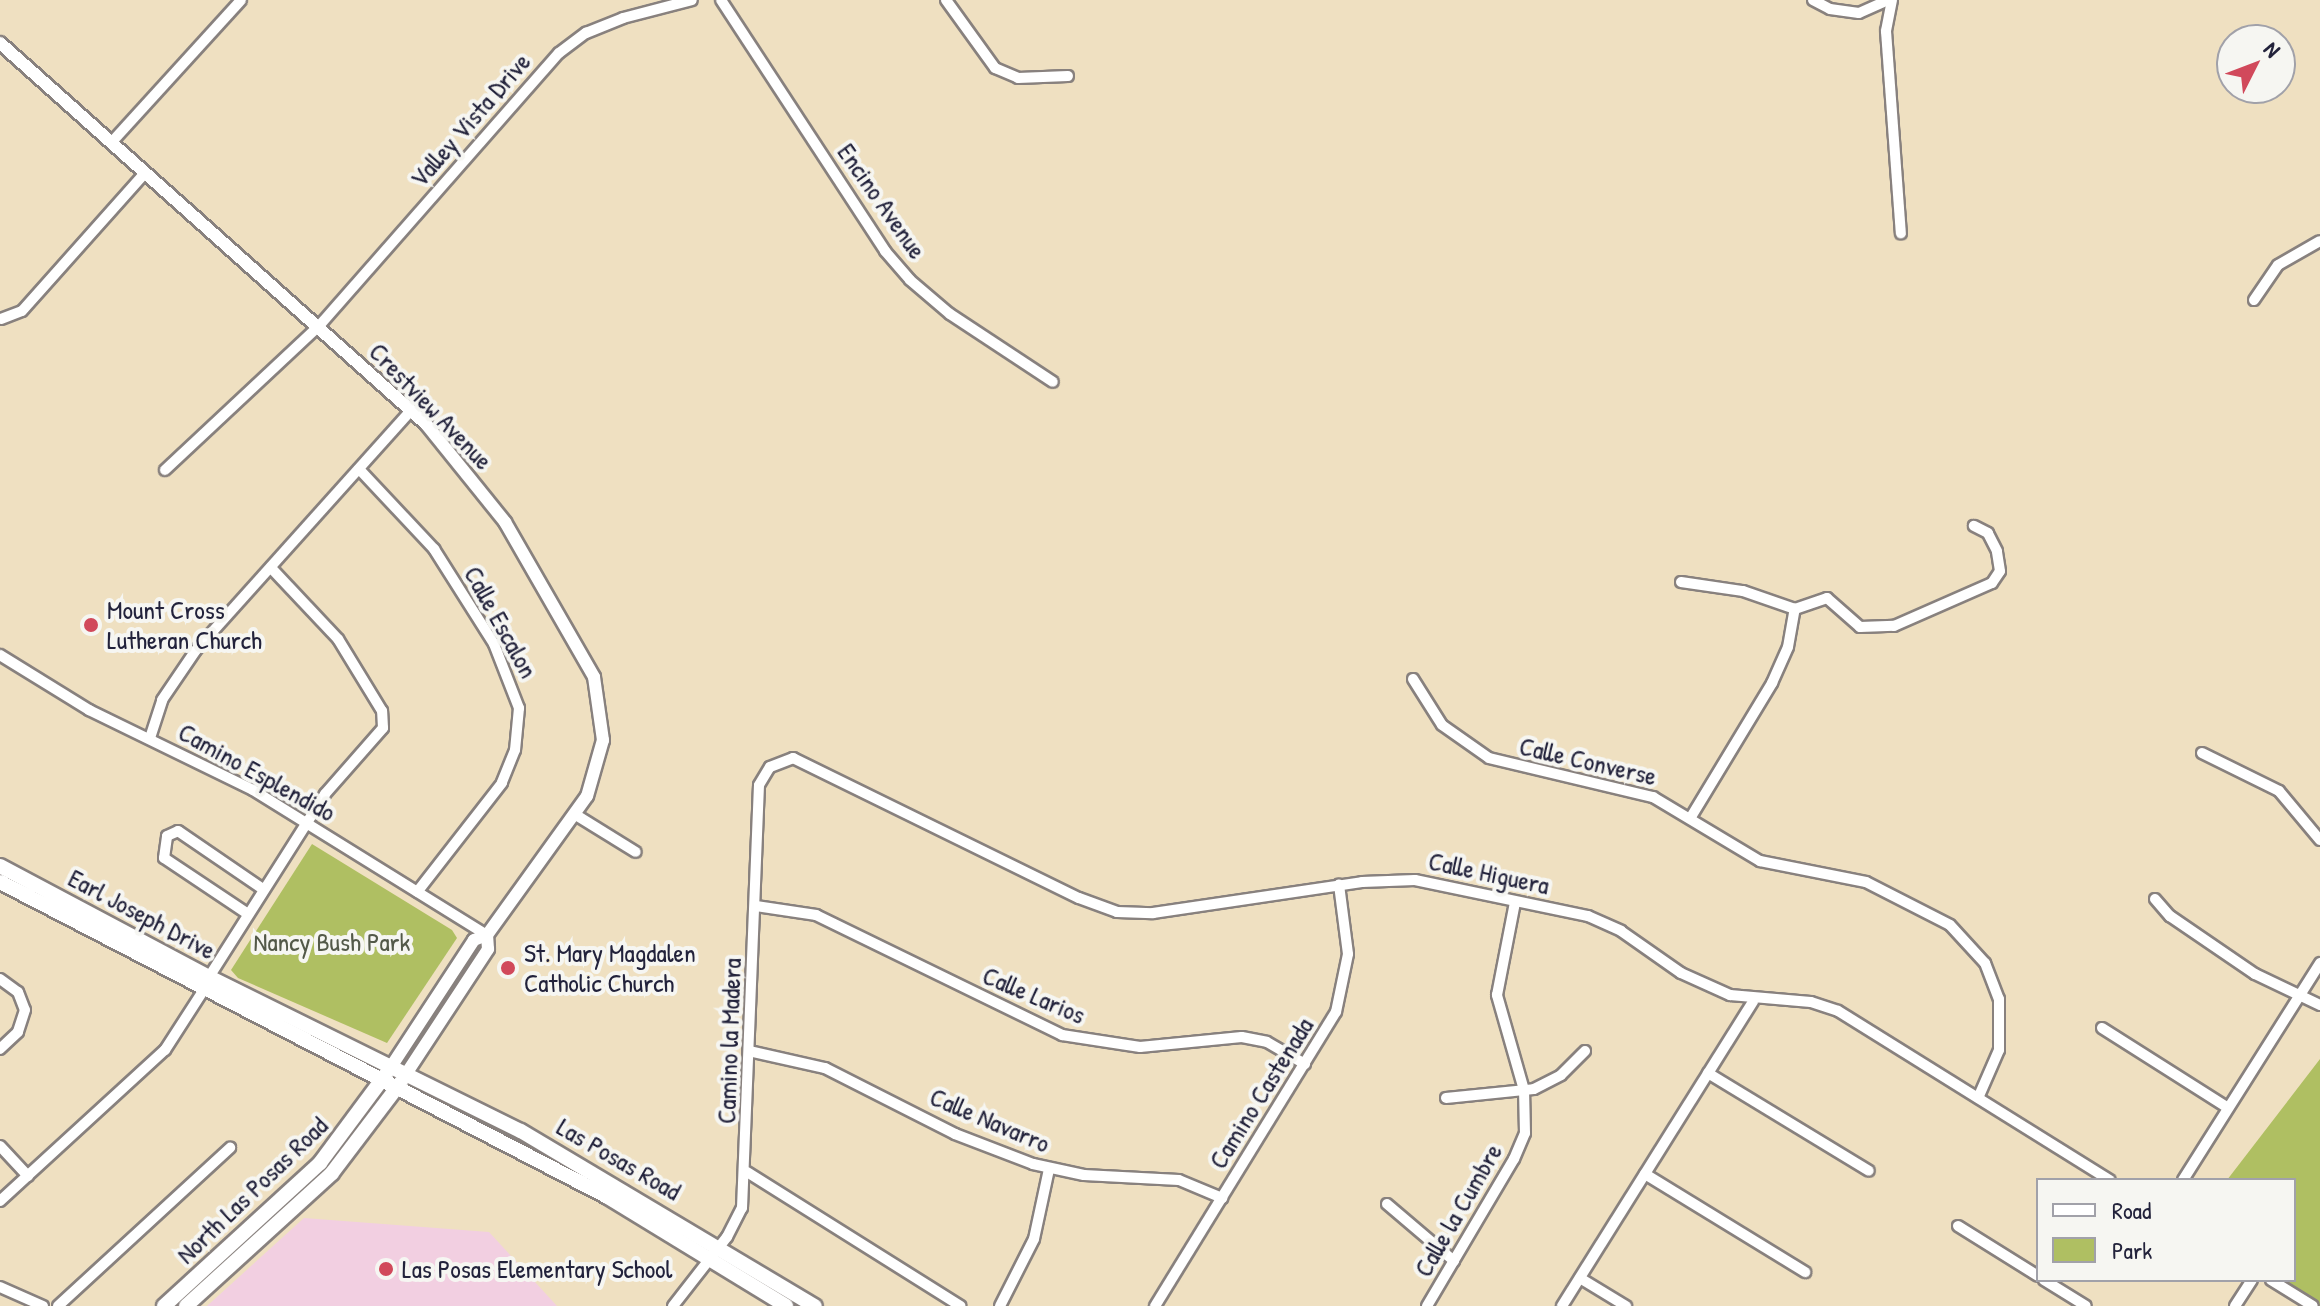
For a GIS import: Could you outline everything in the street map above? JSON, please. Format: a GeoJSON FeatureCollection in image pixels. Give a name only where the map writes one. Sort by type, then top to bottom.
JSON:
{"type":"FeatureCollection","features":[{"type":"Feature","properties":{"kind":"main road","name":"Earl Joseph Drive"},"geometry":{"type":"LineString","coordinates":[[0,866],[381,1082]]}},
{"type":"Feature","properties":{"kind":"main road","name":"Earl Joseph Drive"},"geometry":{"type":"LineString","coordinates":[[0,882],[206,984],[393,1064]]}},
{"type":"Feature","properties":{"kind":"main road","name":"Las Posas Road"},"geometry":{"type":"LineString","coordinates":[[393,1064],[716,1253],[786,1306]]}},
{"type":"Feature","properties":{"kind":"main road","name":"North Las Posas Road"},"geometry":{"type":"LineString","coordinates":[[164,1306],[320,1163],[393,1064]]}},
{"type":"Feature","properties":{"kind":"main road","name":"North Las Posas Road"},"geometry":{"type":"LineString","coordinates":[[186,1306],[332,1173],[408,1071]]}},
{"type":"Feature","properties":{"kind":"main road","name":"Las Posas Road"},"geometry":{"type":"LineString","coordinates":[[381,1082],[815,1306]]}},
{"type":"Feature","properties":{"kind":"street"},"geometry":{"type":"LineString","coordinates":[[111,143],[241,0]]}},
{"type":"Feature","properties":{"kind":"street","name":"Valley Vista Drive"},"geometry":{"type":"LineString","coordinates":[[165,470],[319,326],[559,53],[586,33],[623,18],[692,0]]}},
{"type":"Feature","properties":{"kind":"street","name":"Encino Avenue"},"geometry":{"type":"LineString","coordinates":[[721,0],[885,251],[910,280],[950,314],[1053,382]]}},
{"type":"Feature","properties":{"kind":"street"},"geometry":{"type":"LineString","coordinates":[[946,0],[995,68],[1018,78],[1068,76]]}},
{"type":"Feature","properties":{"kind":"street"},"geometry":{"type":"LineString","coordinates":[[1813,0],[1830,9],[1859,13],[1890,0]]}},
{"type":"Feature","properties":{"kind":"street"},"geometry":{"type":"LineString","coordinates":[[1890,0],[1886,31],[1901,233]]}},
{"type":"Feature","properties":{"kind":"street","name":"Crestview Avenue"},"geometry":{"type":"LineString","coordinates":[[0,43],[411,410],[498,512],[591,669],[602,708],[602,747],[595,778],[576,815],[487,935],[474,940],[393,1064]]}},
{"type":"Feature","properties":{"kind":"street"},"geometry":{"type":"LineString","coordinates":[[1,319],[22,311],[145,173]]}},
{"type":"Feature","properties":{"kind":"street"},"geometry":{"type":"LineString","coordinates":[[2254,300],[2278,265],[2320,241]]}},
{"type":"Feature","properties":{"kind":"street"},"geometry":{"type":"LineString","coordinates":[[150,738],[176,677],[411,410]]}},
{"type":"Feature","properties":{"kind":"street","name":"Calle Escalon"},"geometry":{"type":"LineString","coordinates":[[359,469],[439,556],[494,644],[519,708],[515,750],[502,783],[417,892]]}},
{"type":"Feature","properties":{"kind":"street"},"geometry":{"type":"LineString","coordinates":[[1681,582],[1743,591],[1795,609],[1827,598],[1853,624],[1878,628],[1978,592],[1992,583],[1999,562],[1993,539],[1974,526]]}},
{"type":"Feature","properties":{"kind":"street"},"geometry":{"type":"LineString","coordinates":[[0,1201],[165,1050],[306,823],[339,776],[380,736],[384,719],[330,627],[271,568]]}},
{"type":"Feature","properties":{"kind":"street"},"geometry":{"type":"LineString","coordinates":[[1691,817],[1772,683],[1788,647],[1795,609]]}},
{"type":"Feature","properties":{"kind":"street","name":"Camino Esplendido"},"geometry":{"type":"LineString","coordinates":[[0,655],[71,700],[223,773],[487,935]]}},
{"type":"Feature","properties":{"kind":"street","name":"Calle Converse"},"geometry":{"type":"LineString","coordinates":[[1413,679],[1442,725],[1489,758],[1653,797],[1760,861],[1866,882],[1961,933],[1991,974],[2001,1012],[1999,1050],[1978,1098]]}},
{"type":"Feature","properties":{"kind":"street"},"geometry":{"type":"LineString","coordinates":[[2202,753],[2279,791],[2300,809],[2320,840]]}},
{"type":"Feature","properties":{"kind":"street","name":"Calle Higuera"},"geometry":{"type":"LineString","coordinates":[[777,762],[793,758],[813,763],[1079,898],[1117,912],[1153,913],[1339,885],[1433,881],[1605,923],[1681,973],[1753,1001],[1797,1000],[1838,1011],[2107,1178]]}},
{"type":"Feature","properties":{"kind":"street","name":"Camino la Madera"},"geometry":{"type":"LineString","coordinates":[[673,1306],[716,1253],[742,1208],[747,1172],[759,785],[777,762]]}},
{"type":"Feature","properties":{"kind":"street"},"geometry":{"type":"LineString","coordinates":[[576,815],[636,852]]}},
{"type":"Feature","properties":{"kind":"street"},"geometry":{"type":"LineString","coordinates":[[248,914],[164,858],[167,836],[178,831],[263,889]]}},
{"type":"Feature","properties":{"kind":"street","name":"Camino Castenada"},"geometry":{"type":"LineString","coordinates":[[1155,1306],[1336,1012],[1345,984],[1347,939],[1339,885]]}},
{"type":"Feature","properties":{"kind":"street"},"geometry":{"type":"LineString","coordinates":[[2155,899],[2170,916],[2243,966],[2320,1005]]}},
{"type":"Feature","properties":{"kind":"street","name":"Calle la Cumbre"},"geometry":{"type":"LineString","coordinates":[[1427,1306],[1522,1142],[1524,1090],[1497,995],[1515,902]]}},
{"type":"Feature","properties":{"kind":"street","name":"Calle Larios"},"geometry":{"type":"LineString","coordinates":[[756,906],[816,915],[1062,1035],[1140,1047],[1242,1037],[1267,1042],[1305,1064]]}},
{"type":"Feature","properties":{"kind":"street","name":"Crestview Avenue"},"geometry":{"type":"LineString","coordinates":[[408,1071],[488,949],[487,935]]}},
{"type":"Feature","properties":{"kind":"street"},"geometry":{"type":"LineString","coordinates":[[2184,1178],[2320,963]]}},
{"type":"Feature","properties":{"kind":"street"},"geometry":{"type":"LineString","coordinates":[[0,979],[18,992],[25,1016],[18,1032],[0,1049]]}},
{"type":"Feature","properties":{"kind":"street"},"geometry":{"type":"LineString","coordinates":[[1562,1306],[1753,1001]]}},
{"type":"Feature","properties":{"kind":"street"},"geometry":{"type":"LineString","coordinates":[[2102,1028],[2228,1108]]}},
{"type":"Feature","properties":{"kind":"street","name":"Calle Navarro"},"geometry":{"type":"LineString","coordinates":[[749,1051],[805,1060],[955,1134],[1049,1169],[1179,1180],[1222,1198]]}},
{"type":"Feature","properties":{"kind":"street"},"geometry":{"type":"LineString","coordinates":[[1446,1098],[1524,1090],[1550,1082],[1585,1051]]}},
{"type":"Feature","properties":{"kind":"street"},"geometry":{"type":"LineString","coordinates":[[1708,1073],[1869,1171]]}},
{"type":"Feature","properties":{"kind":"street"},"geometry":{"type":"LineString","coordinates":[[0,1146],[28,1176]]}},
{"type":"Feature","properties":{"kind":"street"},"geometry":{"type":"LineString","coordinates":[[58,1306],[230,1148]]}},
{"type":"Feature","properties":{"kind":"street"},"geometry":{"type":"LineString","coordinates":[[1000,1306],[1034,1239],[1049,1169]]}},
{"type":"Feature","properties":{"kind":"street"},"geometry":{"type":"LineString","coordinates":[[747,1172],[961,1306]]}},
{"type":"Feature","properties":{"kind":"street"},"geometry":{"type":"LineString","coordinates":[[1645,1174],[1805,1272]]}},
{"type":"Feature","properties":{"kind":"street"},"geometry":{"type":"LineString","coordinates":[[1387,1204],[1454,1261]]}},
{"type":"Feature","properties":{"kind":"street"},"geometry":{"type":"LineString","coordinates":[[1958,1226],[2036,1275]]}},
{"type":"Feature","properties":{"kind":"street"},"geometry":{"type":"LineString","coordinates":[[1580,1278],[1626,1306]]}},
{"type":"Feature","properties":{"kind":"street"},"geometry":{"type":"LineString","coordinates":[[2047,1282],[2082,1305]]}},
{"type":"Feature","properties":{"kind":"street"},"geometry":{"type":"LineString","coordinates":[[2235,1306],[2251,1282]]}},
{"type":"Feature","properties":{"kind":"street"},"geometry":{"type":"LineString","coordinates":[[2274,1282],[2313,1306]]}},
{"type":"Feature","properties":{"kind":"street"},"geometry":{"type":"LineString","coordinates":[[0,1287],[43,1306]]}},
{"type":"Feature","properties":{"kind":"shaded area","name":"Las Posas Elementary School"},"geometry":{"type":"Polygon","coordinates":[[[304,1218],[489,1232],[557,1306],[207,1306],[304,1218]]]}},
{"type":"Feature","properties":{"kind":"green space","name":"Nancy Bush Park"},"geometry":{"type":"Polygon","coordinates":[[[312,844],[452,930],[457,938],[387,1043],[238,978],[231,970],[312,844]]]}},
{"type":"Feature","properties":{"kind":"green space"},"geometry":{"type":"Polygon","coordinates":[[[2320,1059],[2320,1306],[2313,1306],[2274,1282],[2296,1282],[2296,1178],[2229,1178],[2320,1059]]]}},
{"type":"Feature","properties":{"kind":"place","name":"Mount Cross Lutheran Church"},"geometry":{"type":"Point","coordinates":[91,625]}},
{"type":"Feature","properties":{"kind":"place","name":"St. Mary Magdalen Catholic Church"},"geometry":{"type":"Point","coordinates":[508,968]}},
{"type":"Feature","properties":{"kind":"place","name":"Las Posas Elementary School"},"geometry":{"type":"Point","coordinates":[386,1269]}}]}
